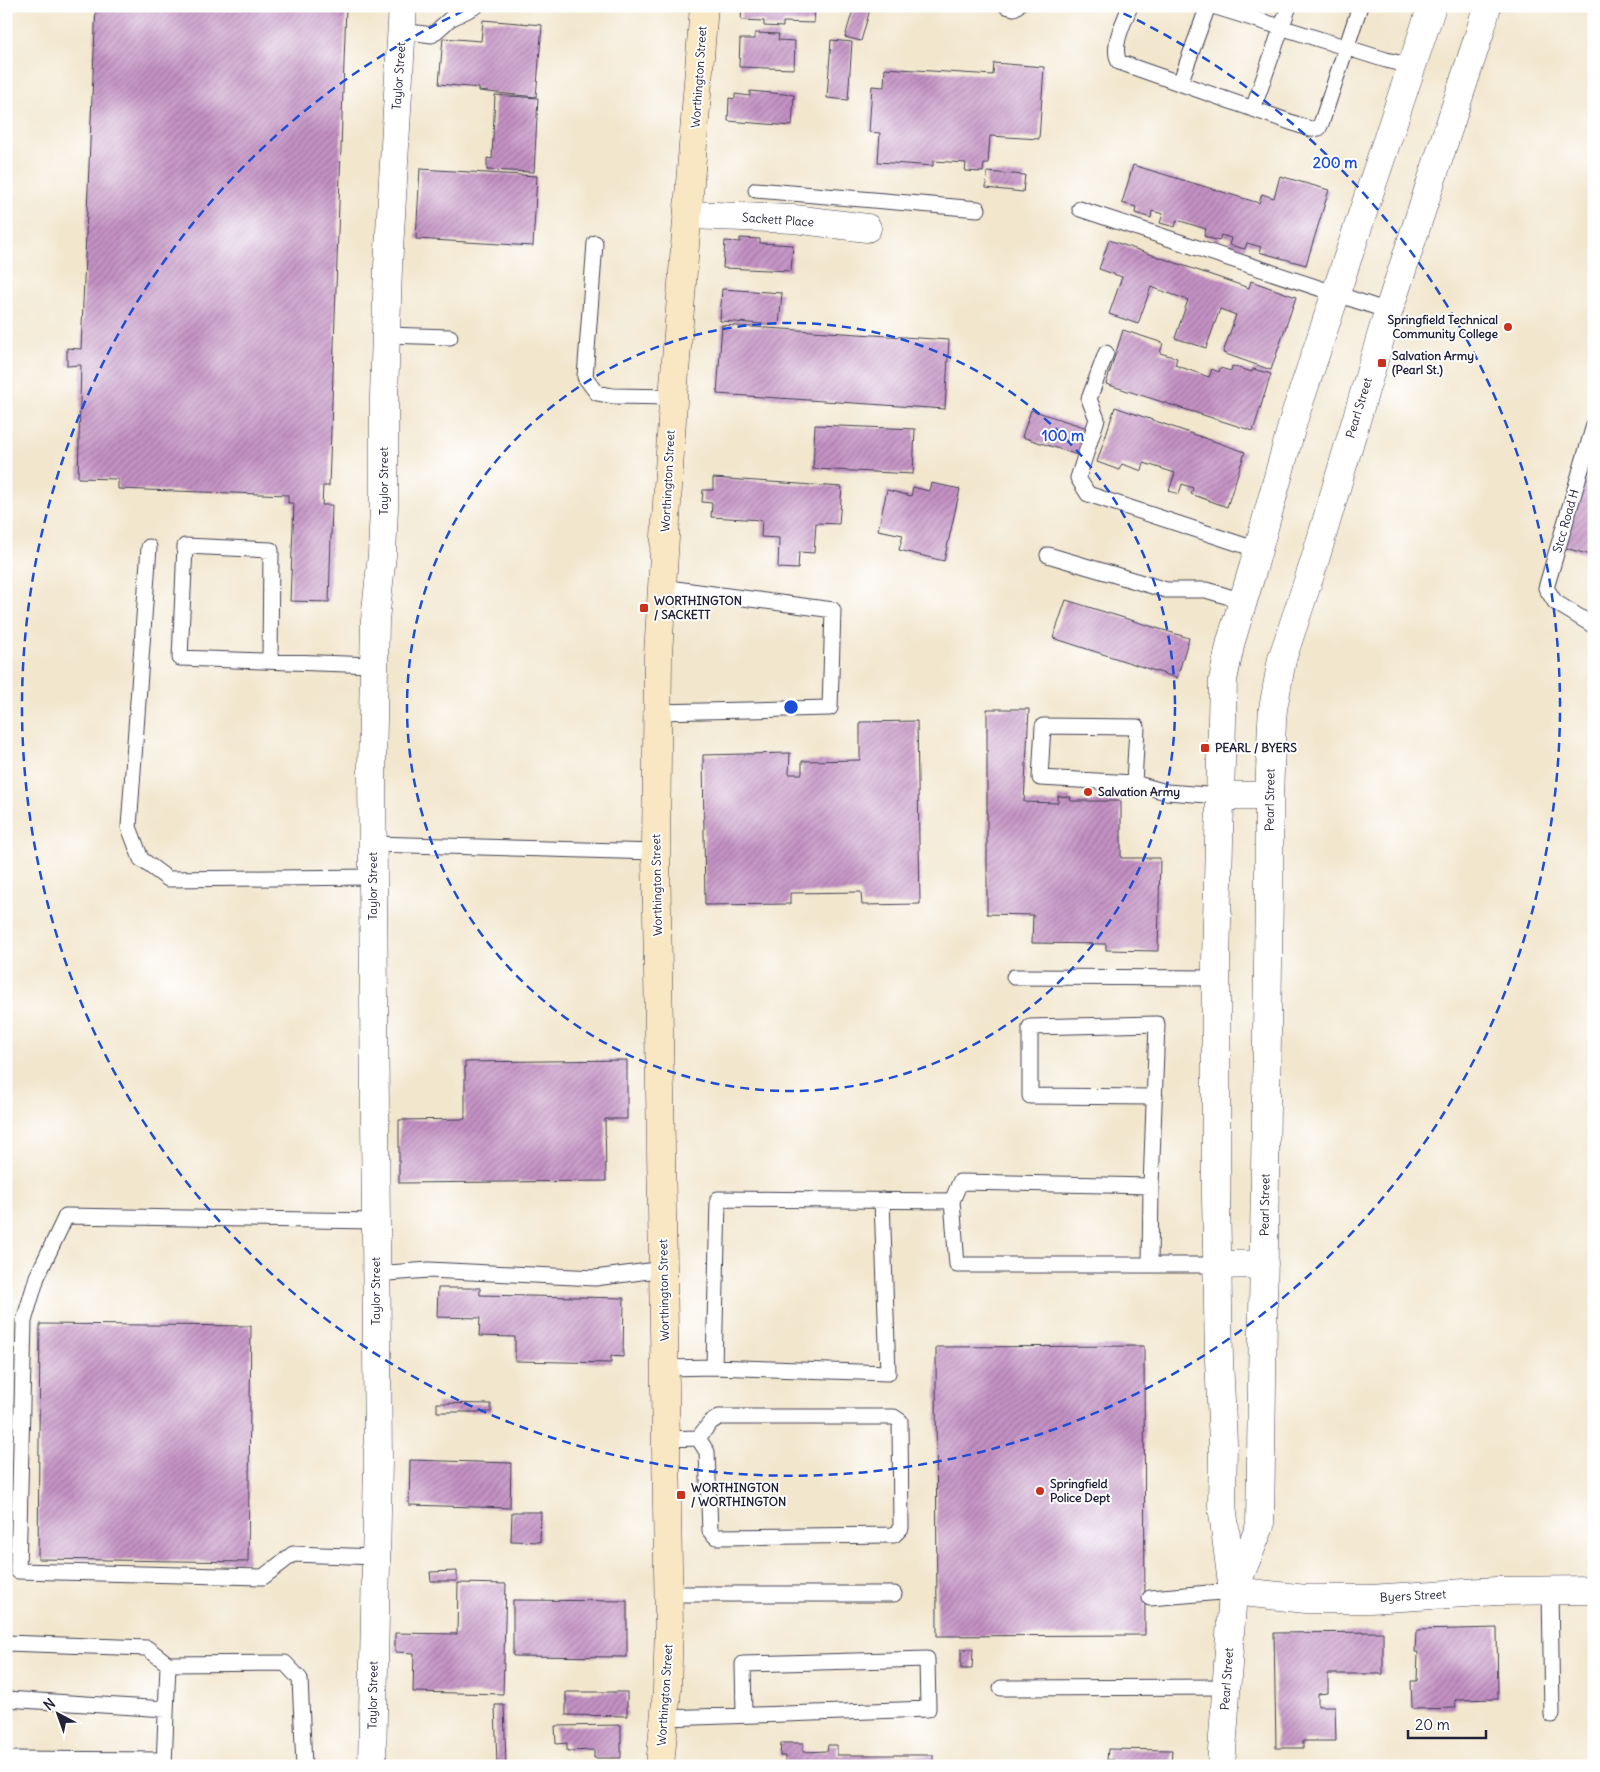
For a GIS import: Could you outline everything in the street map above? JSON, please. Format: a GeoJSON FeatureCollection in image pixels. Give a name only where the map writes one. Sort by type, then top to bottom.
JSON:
{"type":"FeatureCollection","features":[{"type":"Feature","properties":{"kind":"main road","name":"Worthington Street"},"geometry":{"type":"LineString","coordinates":[[660,1766],[668,1658],[668,1594],[656,852],[657,712],[661,587],[685,238],[689,215],[704,6]]}},
{"type":"Feature","properties":{"kind":"street","name":"Pearl Street"},"geometry":{"type":"LineString","coordinates":[[1221,1766],[1233,1591],[1222,1505],[1223,1443],[1217,1265],[1215,1117],[1216,978],[1223,680],[1228,653],[1295,415],[1432,6]]}},
{"type":"Feature","properties":{"kind":"street","name":"Pearl Street"},"geometry":{"type":"LineString","coordinates":[[1233,1591],[1260,1526],[1269,796],[1273,709],[1282,659],[1314,563],[1388,311],[1487,6]]}},
{"type":"Feature","properties":{"kind":"street","name":"Taylor Street"},"geometry":{"type":"LineString","coordinates":[[372,1766],[378,1452],[375,1274],[374,665],[375,620],[382,554],[390,212],[402,19]]}},
{"type":"Feature","properties":{"kind":"street","name":"Sackett Place"},"geometry":{"type":"LineString","coordinates":[[689,215],[794,219],[867,228]]}},
{"type":"Feature","properties":{"kind":"street"},"geometry":{"type":"LineString","coordinates":[[1221,796],[1269,796]]}},
{"type":"Feature","properties":{"kind":"street"},"geometry":{"type":"LineString","coordinates":[[1217,1265],[1264,1264]]}},
{"type":"Feature","properties":{"kind":"street","name":"Byers Street"},"geometry":{"type":"LineString","coordinates":[[1233,1591],[1306,1598],[1370,1599],[1497,1591],[1594,1590]]}},
{"type":"Feature","properties":{"kind":"lane"},"geometry":{"type":"LineString","coordinates":[[402,19],[432,35],[450,19],[476,6]]}},
{"type":"Feature","properties":{"kind":"lane"},"geometry":{"type":"LineString","coordinates":[[1006,6],[1014,8],[1017,6]]}},
{"type":"Feature","properties":{"kind":"lane"},"geometry":{"type":"LineString","coordinates":[[1130,6],[1116,47],[1118,62],[1310,129],[1319,128],[1360,6]]}},
{"type":"Feature","properties":{"kind":"lane"},"geometry":{"type":"LineString","coordinates":[[1180,83],[1208,6]]}},
{"type":"Feature","properties":{"kind":"lane"},"geometry":{"type":"LineString","coordinates":[[1214,6],[1386,60],[1412,66]]}},
{"type":"Feature","properties":{"kind":"lane"},"geometry":{"type":"LineString","coordinates":[[1253,109],[1289,6]]}},
{"type":"Feature","properties":{"kind":"lane"},"geometry":{"type":"LineString","coordinates":[[756,190],[978,209]]}},
{"type":"Feature","properties":{"kind":"lane"},"geometry":{"type":"LineString","coordinates":[[867,228],[869,200]]}},
{"type":"Feature","properties":{"kind":"lane"},"geometry":{"type":"LineString","coordinates":[[1080,209],[1388,311]]}},
{"type":"Feature","properties":{"kind":"lane"},"geometry":{"type":"LineString","coordinates":[[595,243],[585,377],[597,393],[613,396],[674,396]]}},
{"type":"Feature","properties":{"kind":"lane"},"geometry":{"type":"LineString","coordinates":[[386,335],[450,337]]}},
{"type":"Feature","properties":{"kind":"lane"},"geometry":{"type":"LineString","coordinates":[[1106,353],[1089,399],[1097,419],[1078,478],[1088,494],[1258,550]]}},
{"type":"Feature","properties":{"kind":"lane","name":"Stcc Road H"},"geometry":{"type":"LineString","coordinates":[[1594,425],[1546,588],[1555,602],[1594,626]]}},
{"type":"Feature","properties":{"kind":"lane"},"geometry":{"type":"LineString","coordinates":[[270,661],[271,550],[185,546],[180,658],[374,665]]}},
{"type":"Feature","properties":{"kind":"lane"},"geometry":{"type":"LineString","coordinates":[[149,547],[129,827],[140,859],[168,879],[373,877]]}},
{"type":"Feature","properties":{"kind":"lane"},"geometry":{"type":"LineString","coordinates":[[1048,554],[1166,590],[1206,590],[1243,601]]}},
{"type":"Feature","properties":{"kind":"lane"},"geometry":{"type":"LineString","coordinates":[[657,712],[830,708],[833,610],[661,587]]}},
{"type":"Feature","properties":{"kind":"lane"},"geometry":{"type":"LineString","coordinates":[[1134,783],[1137,727],[1043,726],[1040,778],[1134,783],[1166,792],[1221,796]]}},
{"type":"Feature","properties":{"kind":"lane"},"geometry":{"type":"LineString","coordinates":[[373,844],[656,852]]}},
{"type":"Feature","properties":{"kind":"lane"},"geometry":{"type":"LineString","coordinates":[[1014,977],[1216,978]]}},
{"type":"Feature","properties":{"kind":"lane"},"geometry":{"type":"LineString","coordinates":[[1150,1265],[1151,1186],[1156,1097],[1157,1024],[1030,1027],[1030,1096],[1156,1097]]}},
{"type":"Feature","properties":{"kind":"lane"},"geometry":{"type":"LineString","coordinates":[[1151,1186],[960,1182],[952,1201],[958,1265],[1217,1265]]}},
{"type":"Feature","properties":{"kind":"lane"},"geometry":{"type":"LineString","coordinates":[[714,1367],[718,1199],[952,1201]]}},
{"type":"Feature","properties":{"kind":"lane"},"geometry":{"type":"LineString","coordinates":[[665,1368],[714,1367],[888,1373],[882,1200]]}},
{"type":"Feature","properties":{"kind":"lane"},"geometry":{"type":"LineString","coordinates":[[376,1221],[66,1216],[37,1277],[24,1321],[18,1571],[263,1577],[293,1554],[376,1557]]}},
{"type":"Feature","properties":{"kind":"lane"},"geometry":{"type":"LineString","coordinates":[[375,1274],[429,1270],[595,1278],[664,1269]]}},
{"type":"Feature","properties":{"kind":"lane"},"geometry":{"type":"LineString","coordinates":[[666,1439],[698,1438],[711,1422],[718,1417],[894,1417],[900,1421],[901,1528],[894,1534],[716,1537],[710,1531],[707,1452],[698,1438]]}},
{"type":"Feature","properties":{"kind":"lane"},"geometry":{"type":"LineString","coordinates":[[1550,1590],[1552,1715]]}},
{"type":"Feature","properties":{"kind":"lane"},"geometry":{"type":"LineString","coordinates":[[1150,1598],[1233,1591]]}},
{"type":"Feature","properties":{"kind":"lane"},"geometry":{"type":"LineString","coordinates":[[668,1594],[894,1594]]}},
{"type":"Feature","properties":{"kind":"lane"},"geometry":{"type":"LineString","coordinates":[[6,1643],[147,1648],[168,1664],[285,1662],[300,1679],[304,1766]]}},
{"type":"Feature","properties":{"kind":"lane"},"geometry":{"type":"LineString","coordinates":[[665,1718],[928,1709],[927,1659],[743,1664],[744,1715]]}},
{"type":"Feature","properties":{"kind":"lane"},"geometry":{"type":"LineString","coordinates":[[6,1758],[164,1763],[168,1664]]}},
{"type":"Feature","properties":{"kind":"lane"},"geometry":{"type":"LineString","coordinates":[[1001,1688],[1226,1687]]}},
{"type":"Feature","properties":{"kind":"lane"},"geometry":{"type":"LineString","coordinates":[[6,1699],[166,1709]]}},
{"type":"Feature","properties":{"kind":"building"},"geometry":{"type":"Polygon","coordinates":[[[96,6],[346,6],[329,486],[323,486],[322,505],[332,505],[329,602],[290,601],[294,503],[288,503],[288,495],[118,489],[118,479],[78,478],[81,365],[67,366],[67,348],[81,349],[96,6]]]}},
{"type":"Feature","properties":{"kind":"building"},"geometry":{"type":"Polygon","coordinates":[[[742,6],[815,6],[814,23],[783,22],[783,27],[764,26],[764,21],[741,20],[742,6]]]}},
{"type":"Feature","properties":{"kind":"building"},"geometry":{"type":"Polygon","coordinates":[[[854,6],[871,6],[861,41],[845,37],[854,6]]]}},
{"type":"Feature","properties":{"kind":"building"},"geometry":{"type":"Polygon","coordinates":[[[483,20],[542,25],[536,97],[479,91],[479,88],[439,84],[443,38],[481,41],[483,20]]]}},
{"type":"Feature","properties":{"kind":"building"},"geometry":{"type":"Polygon","coordinates":[[[755,33],[779,34],[778,40],[795,41],[794,69],[739,67],[740,39],[755,39],[755,33]]]}},
{"type":"Feature","properties":{"kind":"building"},"geometry":{"type":"Polygon","coordinates":[[[831,40],[852,42],[848,100],[827,98],[831,40]]]}},
{"type":"Feature","properties":{"kind":"building"},"geometry":{"type":"Polygon","coordinates":[[[994,63],[1044,67],[1039,139],[990,136],[988,164],[984,164],[983,172],[965,171],[966,163],[933,161],[933,166],[878,162],[880,133],[869,132],[872,86],[884,87],[885,68],[993,75],[994,63]]]}},
{"type":"Feature","properties":{"kind":"building"},"geometry":{"type":"Polygon","coordinates":[[[750,91],[794,95],[792,126],[728,121],[729,98],[735,99],[735,94],[750,96],[750,91]]]}},
{"type":"Feature","properties":{"kind":"building"},"geometry":{"type":"Polygon","coordinates":[[[495,95],[538,98],[534,172],[487,170],[487,158],[492,159],[495,95]]]}},
{"type":"Feature","properties":{"kind":"building"},"geometry":{"type":"Polygon","coordinates":[[[1133,165],[1259,203],[1262,194],[1274,198],[1280,176],[1329,190],[1306,265],[1259,252],[1261,247],[1247,243],[1245,249],[1229,245],[1231,238],[1221,235],[1219,241],[1204,236],[1206,229],[1177,220],[1175,227],[1160,223],[1163,214],[1152,211],[1151,218],[1135,213],[1136,207],[1122,203],[1133,165]]]}},
{"type":"Feature","properties":{"kind":"building"},"geometry":{"type":"Polygon","coordinates":[[[420,169],[537,176],[533,246],[416,239],[420,169]]]}},
{"type":"Feature","properties":{"kind":"building"},"geometry":{"type":"Polygon","coordinates":[[[987,172],[1025,175],[1023,192],[986,188],[987,172]]]}},
{"type":"Feature","properties":{"kind":"building"},"geometry":{"type":"Polygon","coordinates":[[[740,238],[760,239],[760,243],[793,245],[791,271],[723,268],[725,241],[740,242],[740,238]]]}},
{"type":"Feature","properties":{"kind":"building"},"geometry":{"type":"Polygon","coordinates":[[[1109,240],[1249,288],[1251,281],[1296,297],[1271,370],[1223,353],[1236,315],[1220,309],[1206,348],[1175,338],[1188,300],[1151,287],[1138,324],[1109,314],[1122,277],[1099,269],[1109,240]]]}},
{"type":"Feature","properties":{"kind":"building"},"geometry":{"type":"Polygon","coordinates":[[[722,289],[782,293],[779,325],[720,321],[722,289]]]}},
{"type":"Feature","properties":{"kind":"building"},"geometry":{"type":"Polygon","coordinates":[[[722,325],[949,340],[945,409],[717,394],[722,325]]]}},
{"type":"Feature","properties":{"kind":"building"},"geometry":{"type":"Polygon","coordinates":[[[1123,330],[1163,343],[1160,353],[1177,358],[1175,365],[1209,377],[1212,369],[1219,372],[1220,368],[1231,371],[1232,366],[1252,372],[1253,369],[1271,374],[1253,431],[1106,384],[1123,330]]]}},
{"type":"Feature","properties":{"kind":"building"},"geometry":{"type":"Polygon","coordinates":[[[1115,407],[1245,452],[1227,507],[1191,494],[1193,488],[1182,484],[1179,494],[1169,491],[1175,473],[1144,463],[1142,471],[1122,464],[1119,470],[1097,462],[1115,407]]]}},
{"type":"Feature","properties":{"kind":"building"},"geometry":{"type":"Polygon","coordinates":[[[1031,410],[1087,428],[1078,455],[1022,437],[1031,410]]]}},
{"type":"Feature","properties":{"kind":"building"},"geometry":{"type":"Polygon","coordinates":[[[815,425],[915,429],[913,474],[813,469],[815,425]]]}},
{"type":"Feature","properties":{"kind":"building"},"geometry":{"type":"Polygon","coordinates":[[[1594,440],[1594,556],[1562,547],[1594,440]]]}},
{"type":"Feature","properties":{"kind":"building"},"geometry":{"type":"Polygon","coordinates":[[[713,478],[842,487],[839,524],[816,523],[814,553],[799,552],[798,569],[778,568],[779,538],[761,537],[762,520],[711,517],[712,503],[702,502],[703,490],[713,490],[713,478]]]}},
{"type":"Feature","properties":{"kind":"building"},"geometry":{"type":"Polygon","coordinates":[[[931,483],[960,489],[944,561],[899,550],[903,535],[878,530],[887,490],[911,496],[913,487],[929,491],[931,483]]]}},
{"type":"Feature","properties":{"kind":"building"},"geometry":{"type":"Polygon","coordinates":[[[1066,600],[1189,638],[1177,678],[1053,638],[1066,600]]]}},
{"type":"Feature","properties":{"kind":"building"},"geometry":{"type":"Polygon","coordinates":[[[987,709],[1029,709],[1024,802],[1058,803],[1058,796],[1071,797],[1070,801],[1121,801],[1121,858],[1160,858],[1158,951],[1106,950],[1106,944],[1032,943],[1033,915],[987,914],[987,709]]]}},
{"type":"Feature","properties":{"kind":"building"},"geometry":{"type":"Polygon","coordinates":[[[917,721],[920,904],[862,905],[861,892],[790,893],[790,904],[705,905],[703,755],[790,753],[789,774],[802,774],[802,761],[860,760],[860,722],[917,721]]]}},
{"type":"Feature","properties":{"kind":"building"},"geometry":{"type":"Polygon","coordinates":[[[627,1060],[627,1119],[605,1119],[606,1181],[399,1183],[399,1120],[465,1119],[465,1062],[627,1060]]]}},
{"type":"Feature","properties":{"kind":"building"},"geometry":{"type":"Polygon","coordinates":[[[438,1288],[480,1288],[480,1295],[624,1298],[623,1357],[611,1356],[611,1363],[515,1361],[515,1337],[479,1336],[480,1318],[437,1317],[438,1288]]]}},
{"type":"Feature","properties":{"kind":"building"},"geometry":{"type":"Polygon","coordinates":[[[40,1324],[251,1326],[248,1562],[38,1559],[40,1324]]]}},
{"type":"Feature","properties":{"kind":"building","name":"Springfield Police Dept"},"geometry":{"type":"Polygon","coordinates":[[[1144,1346],[1145,1635],[937,1636],[936,1347],[1144,1346]]]}},
{"type":"Feature","properties":{"kind":"building"},"geometry":{"type":"Polygon","coordinates":[[[437,1403],[491,1404],[491,1412],[437,1412],[437,1403]]]}},
{"type":"Feature","properties":{"kind":"building"},"geometry":{"type":"Polygon","coordinates":[[[410,1460],[511,1463],[510,1508],[409,1505],[410,1460]]]}},
{"type":"Feature","properties":{"kind":"building"},"geometry":{"type":"Polygon","coordinates":[[[512,1512],[541,1512],[540,1542],[511,1541],[512,1512]]]}},
{"type":"Feature","properties":{"kind":"building"},"geometry":{"type":"Polygon","coordinates":[[[457,1571],[457,1581],[431,1581],[430,1572],[457,1571]]]}},
{"type":"Feature","properties":{"kind":"building"},"geometry":{"type":"Polygon","coordinates":[[[458,1583],[506,1584],[503,1694],[413,1692],[414,1653],[395,1652],[395,1633],[457,1634],[458,1583]]]}},
{"type":"Feature","properties":{"kind":"building"},"geometry":{"type":"Polygon","coordinates":[[[513,1600],[627,1601],[627,1657],[513,1656],[513,1600]]]}},
{"type":"Feature","properties":{"kind":"building"},"geometry":{"type":"Polygon","coordinates":[[[1497,1628],[1498,1699],[1455,1700],[1456,1708],[1414,1709],[1412,1707],[1411,1681],[1417,1681],[1418,1652],[1415,1652],[1416,1632],[1419,1630],[1497,1628]]]}},
{"type":"Feature","properties":{"kind":"building"},"geometry":{"type":"Polygon","coordinates":[[[1383,1632],[1383,1674],[1328,1674],[1328,1693],[1318,1694],[1318,1706],[1335,1706],[1336,1741],[1303,1741],[1303,1748],[1276,1748],[1274,1633],[1383,1632]]]}},
{"type":"Feature","properties":{"kind":"building"},"geometry":{"type":"Polygon","coordinates":[[[961,1649],[973,1649],[972,1669],[961,1669],[961,1649]]]}},
{"type":"Feature","properties":{"kind":"building"},"geometry":{"type":"Polygon","coordinates":[[[566,1692],[627,1692],[627,1716],[566,1715],[566,1692]]]}},
{"type":"Feature","properties":{"kind":"building"},"geometry":{"type":"Polygon","coordinates":[[[495,1705],[504,1705],[506,1766],[497,1766],[495,1705]]]}},
{"type":"Feature","properties":{"kind":"building"},"geometry":{"type":"Polygon","coordinates":[[[621,1725],[621,1758],[594,1758],[594,1750],[567,1751],[567,1743],[556,1744],[555,1726],[621,1725]]]}},
{"type":"Feature","properties":{"kind":"building"},"geometry":{"type":"Polygon","coordinates":[[[781,1743],[803,1743],[803,1752],[827,1751],[828,1745],[837,1745],[837,1755],[933,1755],[933,1766],[785,1766],[785,1756],[780,1756],[781,1743]]]}},
{"type":"Feature","properties":{"kind":"building"},"geometry":{"type":"Polygon","coordinates":[[[1108,1749],[1172,1750],[1171,1766],[1114,1766],[1114,1760],[1107,1760],[1108,1749]]]}},
{"type":"Feature","properties":{"kind":"building"},"geometry":{"type":"Polygon","coordinates":[[[1529,1762],[1583,1763],[1583,1766],[1528,1766],[1529,1762]]]}},
{"type":"Feature","properties":{"kind":"place","name":"Springfield Technical Community College"},"geometry":{"type":"Point","coordinates":[1508,327]}},
{"type":"Feature","properties":{"kind":"place","name":"Salvation Army (Pearl St.)"},"geometry":{"type":"Point","coordinates":[1382,363]}},
{"type":"Feature","properties":{"kind":"place","name":"WORTHINGTON / SACKETT"},"geometry":{"type":"Point","coordinates":[644,608]}},
{"type":"Feature","properties":{"kind":"place","name":"PEARL / BYERS"},"geometry":{"type":"Point","coordinates":[1205,748]}},
{"type":"Feature","properties":{"kind":"place","name":"Salvation Army"},"geometry":{"type":"Point","coordinates":[1088,792]}},
{"type":"Feature","properties":{"kind":"place","name":"Springfield Police Dept"},"geometry":{"type":"Point","coordinates":[1040,1491]}},
{"type":"Feature","properties":{"kind":"place","name":"WORTHINGTON / WORTHINGTON"},"geometry":{"type":"Point","coordinates":[681,1495]}}]}
